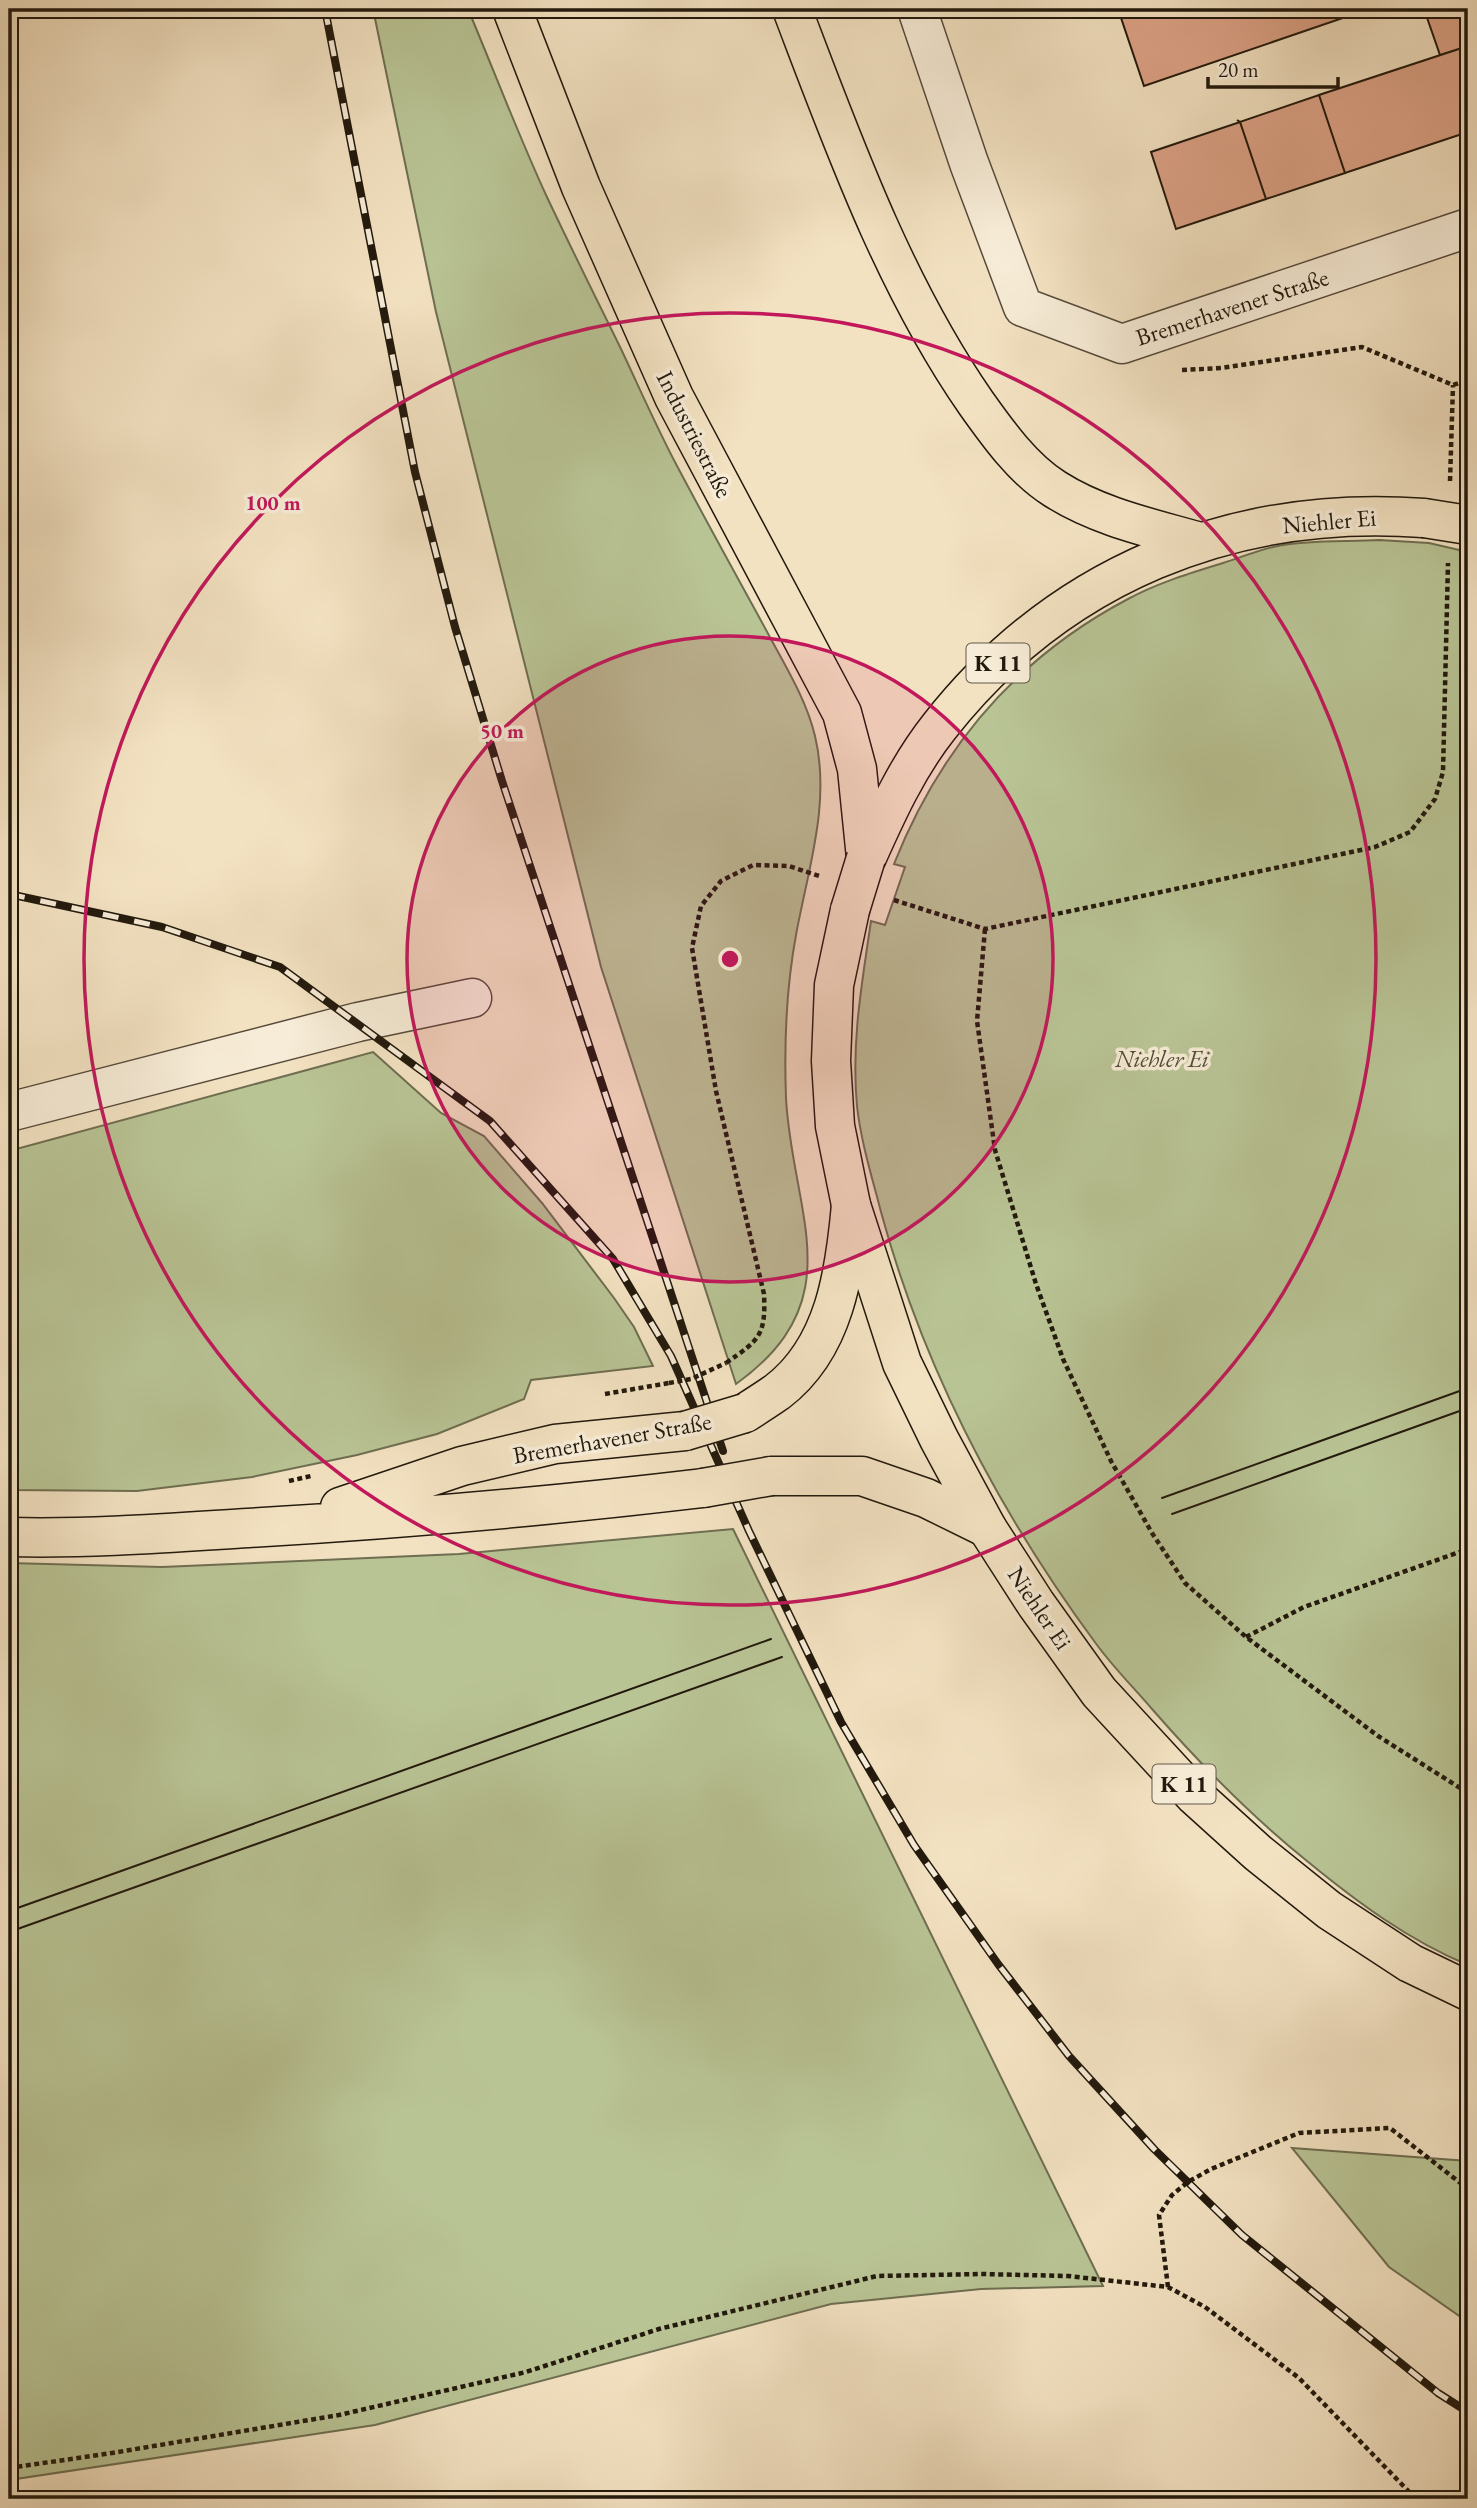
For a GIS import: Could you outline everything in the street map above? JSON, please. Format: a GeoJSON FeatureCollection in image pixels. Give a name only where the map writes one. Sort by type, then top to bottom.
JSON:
{"type":"FeatureCollection","features":[{"type":"Feature","properties":{"kind":"main road","name":"Industriestraße"},"geometry":{"type":"LineString","coordinates":[[512,9],[581,187],[674,397],[842,713],[857,769],[866,858]]}},
{"type":"Feature","properties":{"kind":"main road"},"geometry":{"type":"LineString","coordinates":[[792,9],[841,138],[883,235],[962,384],[995,430],[1025,463],[1053,488],[1084,505],[1200,542]]}},
{"type":"Feature","properties":{"kind":"main road","name":"Niehler Ei"},"geometry":{"type":"LineString","coordinates":[[1458,538],[1424,518],[1384,515],[1286,522],[1200,542],[1142,564],[1101,585],[1042,624],[981,678],[937,728],[894,798],[866,858],[850,910],[834,985],[831,1061],[835,1126],[851,1205],[902,1363],[987,1528],[1036,1604],[1099,1692],[1195,1796],[1258,1853],[1328,1910],[1410,1963],[1468,1991]]}},
{"type":"Feature","properties":{"kind":"main road","name":"Bremerhavener Straße"},"geometry":{"type":"LineString","coordinates":[[285,1526],[462,1466],[555,1444],[685,1431],[745,1413],[779,1390],[812,1356],[833,1313],[846,1259],[851,1205]]}},
{"type":"Feature","properties":{"kind":"main road","name":"Bremerhavener Straße"},"geometry":{"type":"LineString","coordinates":[[9,1538],[69,1539],[549,1506],[703,1488],[771,1476],[862,1476],[926,1498],[987,1528]]}},
{"type":"Feature","properties":{"kind":"street","name":"Bremerhavener Straße"},"geometry":{"type":"LineString","coordinates":[[916,9],[969,163],[1023,307],[1122,344],[1468,228]]}},
{"type":"Feature","properties":{"kind":"street"},"geometry":{"type":"LineString","coordinates":[[9,1112],[344,1025],[472,998]]}},
{"type":"Feature","properties":{"kind":"path"},"geometry":{"type":"LineString","coordinates":[[1450,482],[1453,385],[1468,380]]}},
{"type":"Feature","properties":{"kind":"path"},"geometry":{"type":"LineString","coordinates":[[1458,538],[1443,772],[1435,799],[1410,832],[1375,847],[985,929],[977,1021],[995,1150],[1036,1284],[1062,1359],[1111,1461],[1152,1533],[1185,1583],[1246,1637],[1378,1736],[1468,1793]]}},
{"type":"Feature","properties":{"kind":"path"},"geometry":{"type":"LineString","coordinates":[[669,1383],[691,1379],[726,1363],[754,1344],[765,1321],[764,1294],[716,1091],[692,948],[701,906]]}},
{"type":"Feature","properties":{"kind":"path"},"geometry":{"type":"LineString","coordinates":[[288,1481],[324,1474]]}},
{"type":"Feature","properties":{"kind":"path"},"geometry":{"type":"LineString","coordinates":[[1246,1637],[1304,1607],[1468,1549]]}},
{"type":"Feature","properties":{"kind":"path"},"geometry":{"type":"LineString","coordinates":[[1168,2287],[1159,2215],[1172,2195],[1211,2169],[1299,2133],[1390,2128],[1468,2189]]}},
{"type":"Feature","properties":{"kind":"path"},"geometry":{"type":"LineString","coordinates":[[9,2468],[112,2454],[340,2416],[526,2372],[659,2329],[877,2276],[981,2274],[1068,2276],[1168,2287],[1205,2306],[1299,2378],[1416,2499]]}},
{"type":"Feature","properties":{"kind":"green space"},"geometry":{"type":"Polygon","coordinates":[[[373,9],[468,9],[555,214],[669,450],[793,680],[815,736],[819,761],[819,811],[793,955],[786,1036],[786,1098],[790,1140],[808,1253],[805,1287],[794,1320],[772,1352],[736,1384],[601,967],[436,312],[373,9]]]}},
{"type":"Feature","properties":{"kind":"green space","name":"Niehler Ei"},"geometry":{"type":"Polygon","coordinates":[[[1379,540],[1429,543],[1468,552],[1468,1965],[1425,1944],[1384,1919],[1265,1826],[1207,1769],[1097,1645],[1028,1544],[997,1492],[943,1384],[899,1271],[864,1146],[857,1106],[855,1059],[858,1013],[871,921],[885,925],[905,867],[894,864],[913,822],[934,782],[986,710],[1017,678],[1051,649],[1128,599],[1162,583],[1273,547],[1311,542],[1379,540]]]}},
{"type":"Feature","properties":{"kind":"green space"},"geometry":{"type":"Polygon","coordinates":[[[373,1052],[441,1113],[484,1136],[542,1203],[614,1298],[634,1327],[653,1366],[531,1380],[524,1399],[437,1434],[357,1455],[252,1477],[137,1491],[9,1490],[9,1151],[373,1052]]]}},
{"type":"Feature","properties":{"kind":"green space"},"geometry":{"type":"Polygon","coordinates":[[[733,1529],[1103,2286],[981,2289],[831,2304],[375,2425],[9,2480],[9,1563],[162,1567],[459,1554],[733,1529]]]}},
{"type":"Feature","properties":{"kind":"green space"},"geometry":{"type":"Polygon","coordinates":[[[1292,2148],[1468,2161],[1468,2322],[1389,2267],[1292,2148]]]}},
{"type":"Feature","properties":{"kind":"building"},"geometry":{"type":"Polygon","coordinates":[[[1051,9],[1070,9],[1053,15],[1051,9]]]}},
{"type":"Feature","properties":{"kind":"building"},"geometry":{"type":"Polygon","coordinates":[[[1118,9],[1369,9],[1144,86],[1118,9]]]}},
{"type":"Feature","properties":{"kind":"building"},"geometry":{"type":"Polygon","coordinates":[[[1424,9],[1468,9],[1468,46],[1440,55],[1424,9]]]}},
{"type":"Feature","properties":{"kind":"building"},"geometry":{"type":"Polygon","coordinates":[[[1468,46],[1468,132],[1345,173],[1319,95],[1468,46]]]}},
{"type":"Feature","properties":{"kind":"building"},"geometry":{"type":"Polygon","coordinates":[[[1319,95],[1345,173],[1266,199],[1240,122],[1319,95]]]}},
{"type":"Feature","properties":{"kind":"building"},"geometry":{"type":"Polygon","coordinates":[[[1240,122],[1266,199],[1176,229],[1151,152],[1240,122]]]}},
{"type":"Feature","properties":{"kind":"tram line"},"geometry":{"type":"LineString","coordinates":[[1162,1498],[1468,1388]]}},
{"type":"Feature","properties":{"kind":"tram line"},"geometry":{"type":"LineString","coordinates":[[1172,1514],[1468,1408]]}},
{"type":"Feature","properties":{"kind":"tram line"},"geometry":{"type":"LineString","coordinates":[[9,1911],[771,1639]]}},
{"type":"Feature","properties":{"kind":"tram line"},"geometry":{"type":"LineString","coordinates":[[9,1932],[782,1657]]}},
{"type":"Feature","properties":{"kind":"railway"},"geometry":{"type":"LineString","coordinates":[[325,9],[415,472],[455,627],[502,781],[723,1451]]}},
{"type":"Feature","properties":{"kind":"railway"},"geometry":{"type":"LineString","coordinates":[[9,894],[162,927],[280,967],[490,1121],[613,1259],[671,1356],[749,1531],[841,1722],[914,1845],[998,1964],[1069,2056],[1154,2149],[1242,2235],[1438,2393],[1468,2412]]}}]}
